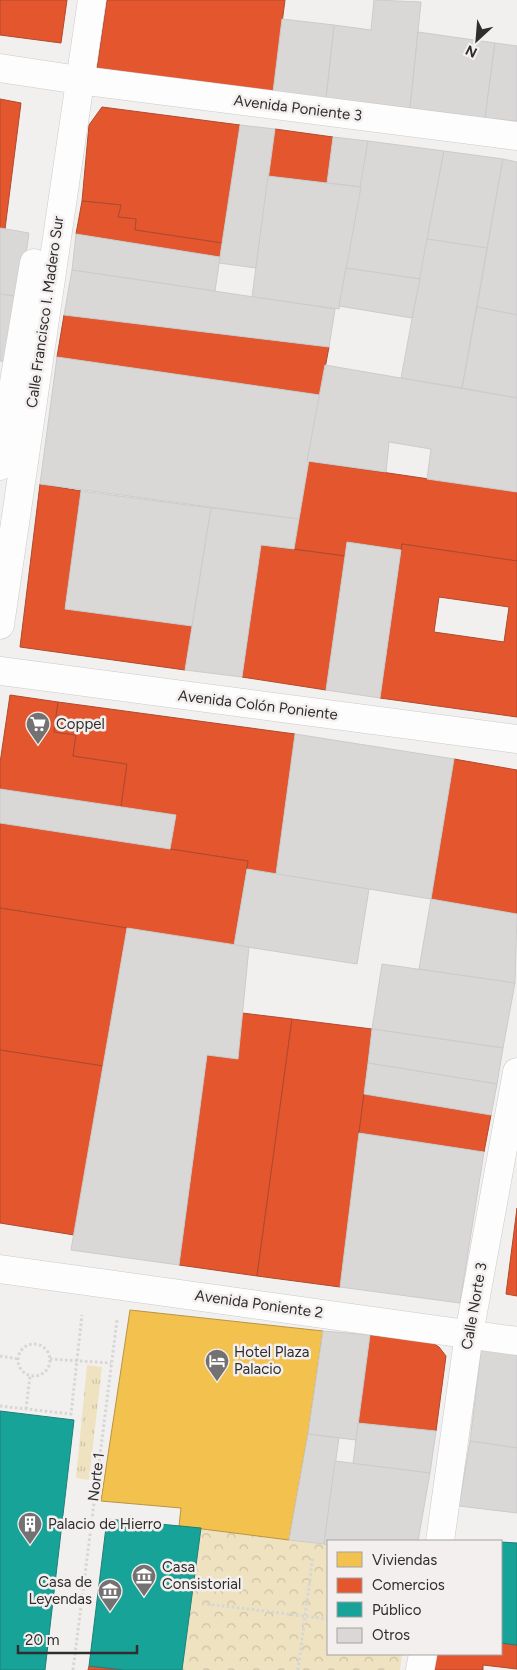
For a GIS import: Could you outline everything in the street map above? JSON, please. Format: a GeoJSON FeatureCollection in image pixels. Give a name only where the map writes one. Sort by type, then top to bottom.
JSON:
{"type":"FeatureCollection","features":[{"type":"Feature","properties":{"kind":"street","name":"Calle Francisco I. Madero Sur"},"geometry":{"type":"LineString","coordinates":[[0,625],[72,79],[78,0]]}},
{"type":"Feature","properties":{"kind":"street","name":"Calle Francisco I. Madero Sur"},"geometry":{"type":"LineString","coordinates":[[0,466],[72,79],[92,0]]}},
{"type":"Feature","properties":{"kind":"street","name":"Avenida Poniente 3"},"geometry":{"type":"LineString","coordinates":[[0,68],[72,79],[517,136]]}},
{"type":"Feature","properties":{"kind":"street","name":"Avenida Colón Poniente"},"geometry":{"type":"LineString","coordinates":[[0,672],[517,739]]}},
{"type":"Feature","properties":{"kind":"street","name":"Calle Norte 3"},"geometry":{"type":"LineString","coordinates":[[440,1540],[469,1334],[517,1072]]}},
{"type":"Feature","properties":{"kind":"street","name":"Avenida Poniente 2"},"geometry":{"type":"LineString","coordinates":[[0,1269],[517,1341]]}},
{"type":"Feature","properties":{"kind":"street"},"geometry":{"type":"LineString","coordinates":[[420,1670],[423,1655]]}},
{"type":"Feature","properties":{"kind":"path","name":"Norte 1"},"geometry":{"type":"LineString","coordinates":[[74,1670],[122,1285]]}},
{"type":"Feature","properties":{"kind":"path"},"geometry":{"type":"LineString","coordinates":[[0,1406],[71,1414],[82,1314]]}},
{"type":"Feature","properties":{"kind":"path"},"geometry":{"type":"LineString","coordinates":[[33,1344],[46,1350],[50,1364],[44,1373],[30,1376],[21,1370],[18,1359],[23,1349],[33,1344]]}},
{"type":"Feature","properties":{"kind":"path"},"geometry":{"type":"LineString","coordinates":[[0,1356],[18,1359]]}},
{"type":"Feature","properties":{"kind":"path"},"geometry":{"type":"LineString","coordinates":[[50,1359],[111,1364]]}},
{"type":"Feature","properties":{"kind":"path"},"geometry":{"type":"LineString","coordinates":[[26,1409],[30,1376]]}},
{"type":"Feature","properties":{"kind":"path"},"geometry":{"type":"LineString","coordinates":[[298,1670],[312,1556]]}},
{"type":"Feature","properties":{"kind":"path"},"geometry":{"type":"LineString","coordinates":[[206,1604],[327,1620]]}},
{"type":"Feature","properties":{"kind":"green space"},"geometry":{"type":"Polygon","coordinates":[[[87,1365],[102,1367],[89,1480],[76,1478],[87,1365]]]}},
{"type":"Feature","properties":{"kind":"green space"},"geometry":{"type":"Polygon","coordinates":[[[201,1528],[327,1545],[327,1655],[402,1655],[400,1670],[182,1670],[201,1528]]]}},
{"type":"Feature","properties":{"kind":"building: Viviendas","name":"Hotel Plaza Palacio"},"geometry":{"type":"Polygon","coordinates":[[[130,1310],[323,1331],[308,1434],[289,1540],[179,1526],[181,1508],[101,1501],[130,1310]]]}},
{"type":"Feature","properties":{"kind":"building: Comercios"},"geometry":{"type":"Polygon","coordinates":[[[0,0],[67,0],[61,43],[0,35],[0,0]]]}},
{"type":"Feature","properties":{"kind":"building: Comercios"},"geometry":{"type":"Polygon","coordinates":[[[107,0],[285,0],[273,92],[97,68],[107,0]]]}},
{"type":"Feature","properties":{"kind":"building: Comercios"},"geometry":{"type":"Polygon","coordinates":[[[0,99],[21,103],[5,229],[0,228],[0,99]]]}},
{"type":"Feature","properties":{"kind":"building: Comercios"},"geometry":{"type":"Polygon","coordinates":[[[102,107],[240,125],[222,243],[135,230],[136,219],[118,217],[121,205],[82,201],[89,125],[102,107]]]}},
{"type":"Feature","properties":{"kind":"building: Comercios"},"geometry":{"type":"Polygon","coordinates":[[[275,129],[333,137],[327,183],[268,176],[275,129]]]}},
{"type":"Feature","properties":{"kind":"building: Comercios"},"geometry":{"type":"Polygon","coordinates":[[[82,201],[121,205],[118,217],[136,219],[135,230],[222,243],[220,257],[76,234],[82,201]]]}},
{"type":"Feature","properties":{"kind":"building: Comercios"},"geometry":{"type":"Polygon","coordinates":[[[64,315],[329,347],[320,395],[57,357],[64,315]]]}},
{"type":"Feature","properties":{"kind":"building: Comercios"},"geometry":{"type":"Polygon","coordinates":[[[307,461],[517,492],[517,561],[402,544],[401,550],[347,542],[345,556],[294,549],[307,461]]]}},
{"type":"Feature","properties":{"kind":"building: Comercios"},"geometry":{"type":"Polygon","coordinates":[[[40,484],[81,491],[65,609],[192,626],[185,670],[20,647],[40,484]]]}},
{"type":"Feature","properties":{"kind":"building: Comercios"},"geometry":{"type":"Polygon","coordinates":[[[402,544],[517,561],[517,717],[380,698],[402,544]],[[439,597],[434,632],[504,642],[509,607],[439,597]]]}},
{"type":"Feature","properties":{"kind":"building: Comercios"},"geometry":{"type":"Polygon","coordinates":[[[261,545],[345,556],[326,690],[242,677],[261,545]]]}},
{"type":"Feature","properties":{"kind":"building: Comercios","name":"Coppel"},"geometry":{"type":"Polygon","coordinates":[[[10,695],[58,702],[54,732],[76,735],[73,756],[127,764],[121,807],[0,789],[0,763],[10,695]]]}},
{"type":"Feature","properties":{"kind":"building: Comercios"},"geometry":{"type":"Polygon","coordinates":[[[58,702],[295,734],[276,874],[247,869],[248,861],[170,849],[176,815],[121,807],[127,764],[73,756],[76,735],[54,732],[58,702]]]}},
{"type":"Feature","properties":{"kind":"building: Comercios"},"geometry":{"type":"Polygon","coordinates":[[[454,759],[517,770],[517,914],[431,899],[454,759]]]}},
{"type":"Feature","properties":{"kind":"building: Comercios"},"geometry":{"type":"Polygon","coordinates":[[[0,823],[248,861],[234,945],[0,908],[0,823]]]}},
{"type":"Feature","properties":{"kind":"building: Comercios"},"geometry":{"type":"Polygon","coordinates":[[[0,908],[127,928],[103,1066],[0,1050],[0,908]]]}},
{"type":"Feature","properties":{"kind":"building: Comercios"},"geometry":{"type":"Polygon","coordinates":[[[242,1013],[292,1019],[257,1276],[179,1265],[207,1055],[238,1059],[242,1013]]]}},
{"type":"Feature","properties":{"kind":"building: Comercios"},"geometry":{"type":"Polygon","coordinates":[[[292,1019],[372,1029],[340,1287],[257,1276],[292,1019]]]}},
{"type":"Feature","properties":{"kind":"building: Comercios"},"geometry":{"type":"Polygon","coordinates":[[[0,1050],[103,1066],[74,1235],[0,1223],[0,1050]]]}},
{"type":"Feature","properties":{"kind":"building: Comercios"},"geometry":{"type":"Polygon","coordinates":[[[364,1094],[491,1115],[484,1152],[359,1133],[364,1094]]]}},
{"type":"Feature","properties":{"kind":"building: Comercios"},"geometry":{"type":"Polygon","coordinates":[[[517,1208],[517,1296],[506,1294],[517,1208]]]}},
{"type":"Feature","properties":{"kind":"building: Comercios"},"geometry":{"type":"Polygon","coordinates":[[[370,1335],[431,1342],[439,1347],[446,1356],[436,1431],[358,1423],[370,1335]]]}},
{"type":"Feature","properties":{"kind":"building: Comercios"},"geometry":{"type":"Polygon","coordinates":[[[502,1643],[517,1645],[517,1669],[483,1665],[483,1670],[432,1670],[435,1655],[502,1655],[502,1643]]]}},
{"type":"Feature","properties":{"kind":"building: Comercios"},"geometry":{"type":"Polygon","coordinates":[[[89,1666],[125,1670],[88,1670],[89,1666]]]}},
{"type":"Feature","properties":{"kind":"building: Público","name":"Palacio de Hierro"},"geometry":{"type":"Polygon","coordinates":[[[0,1411],[74,1420],[45,1670],[0,1670],[0,1411]]]}},
{"type":"Feature","properties":{"kind":"building: Público","name":"Casa Consistorial"},"geometry":{"type":"Polygon","coordinates":[[[107,1519],[201,1528],[182,1670],[125,1670],[89,1666],[107,1519]]]}},
{"type":"Feature","properties":{"kind":"building: Público"},"geometry":{"type":"Polygon","coordinates":[[[502,1542],[517,1543],[517,1645],[502,1643],[502,1542]]]}},
{"type":"Feature","properties":{"kind":"building: Otros"},"geometry":{"type":"Polygon","coordinates":[[[374,0],[421,2],[410,108],[326,98],[334,25],[371,30],[374,0]]]}},
{"type":"Feature","properties":{"kind":"building: Otros"},"geometry":{"type":"Polygon","coordinates":[[[282,19],[334,25],[326,98],[273,92],[282,19]]]}},
{"type":"Feature","properties":{"kind":"building: Otros"},"geometry":{"type":"Polygon","coordinates":[[[418,32],[495,43],[485,118],[410,108],[418,32]]]}},
{"type":"Feature","properties":{"kind":"building: Otros"},"geometry":{"type":"Polygon","coordinates":[[[495,43],[517,46],[517,121],[485,118],[495,43]]]}},
{"type":"Feature","properties":{"kind":"building: Otros"},"geometry":{"type":"Polygon","coordinates":[[[240,125],[275,129],[256,268],[219,263],[240,125]]]}},
{"type":"Feature","properties":{"kind":"building: Otros"},"geometry":{"type":"Polygon","coordinates":[[[333,137],[368,141],[361,187],[327,183],[333,137]]]}},
{"type":"Feature","properties":{"kind":"building: Otros"},"geometry":{"type":"Polygon","coordinates":[[[368,141],[444,151],[420,279],[346,268],[368,141]]]}},
{"type":"Feature","properties":{"kind":"building: Otros"},"geometry":{"type":"Polygon","coordinates":[[[444,151],[503,159],[487,248],[427,239],[444,151]]]}},
{"type":"Feature","properties":{"kind":"building: Otros"},"geometry":{"type":"Polygon","coordinates":[[[503,159],[517,162],[517,315],[477,307],[503,159]]]}},
{"type":"Feature","properties":{"kind":"building: Otros"},"geometry":{"type":"Polygon","coordinates":[[[268,176],[361,187],[339,309],[252,297],[268,176]]]}},
{"type":"Feature","properties":{"kind":"building: Otros"},"geometry":{"type":"Polygon","coordinates":[[[0,228],[29,233],[20,297],[0,294],[0,228]]]}},
{"type":"Feature","properties":{"kind":"building: Otros"},"geometry":{"type":"Polygon","coordinates":[[[76,234],[220,257],[215,291],[72,270],[76,234]]]}},
{"type":"Feature","properties":{"kind":"building: Otros"},"geometry":{"type":"Polygon","coordinates":[[[427,239],[487,248],[462,388],[401,378],[427,239]]]}},
{"type":"Feature","properties":{"kind":"building: Otros"},"geometry":{"type":"Polygon","coordinates":[[[346,268],[420,279],[412,318],[339,306],[346,268]]]}},
{"type":"Feature","properties":{"kind":"building: Otros"},"geometry":{"type":"Polygon","coordinates":[[[72,270],[335,309],[329,347],[64,315],[72,270]]]}},
{"type":"Feature","properties":{"kind":"building: Otros"},"geometry":{"type":"Polygon","coordinates":[[[0,294],[20,297],[8,362],[0,361],[0,294]]]}},
{"type":"Feature","properties":{"kind":"building: Otros"},"geometry":{"type":"Polygon","coordinates":[[[477,307],[517,315],[517,398],[462,388],[477,307]]]}},
{"type":"Feature","properties":{"kind":"building: Otros"},"geometry":{"type":"Polygon","coordinates":[[[57,357],[320,395],[299,519],[40,484],[57,357]]]}},
{"type":"Feature","properties":{"kind":"building: Otros"},"geometry":{"type":"Polygon","coordinates":[[[325,365],[517,398],[517,492],[427,479],[431,449],[389,442],[386,472],[307,461],[325,365]]]}},
{"type":"Feature","properties":{"kind":"building: Otros"},"geometry":{"type":"Polygon","coordinates":[[[81,491],[211,508],[192,626],[65,609],[81,491]]]}},
{"type":"Feature","properties":{"kind":"building: Otros"},"geometry":{"type":"Polygon","coordinates":[[[211,508],[299,519],[294,549],[261,545],[242,677],[185,670],[211,508]]]}},
{"type":"Feature","properties":{"kind":"building: Otros"},"geometry":{"type":"Polygon","coordinates":[[[347,542],[401,550],[380,698],[326,690],[347,542]]]}},
{"type":"Feature","properties":{"kind":"building: Otros"},"geometry":{"type":"Polygon","coordinates":[[[295,734],[454,759],[431,899],[276,874],[295,734]]]}},
{"type":"Feature","properties":{"kind":"building: Otros"},"geometry":{"type":"Polygon","coordinates":[[[0,789],[176,815],[170,849],[0,823],[0,789]]]}},
{"type":"Feature","properties":{"kind":"building: Otros"},"geometry":{"type":"Polygon","coordinates":[[[247,869],[369,889],[357,964],[234,945],[247,869]]]}},
{"type":"Feature","properties":{"kind":"building: Otros"},"geometry":{"type":"Polygon","coordinates":[[[431,899],[517,914],[515,983],[419,969],[431,899]]]}},
{"type":"Feature","properties":{"kind":"building: Otros"},"geometry":{"type":"Polygon","coordinates":[[[127,928],[249,947],[238,1059],[207,1055],[179,1265],[71,1250],[127,928]]]}},
{"type":"Feature","properties":{"kind":"building: Otros"},"geometry":{"type":"Polygon","coordinates":[[[382,964],[515,983],[503,1048],[372,1029],[382,964]]]}},
{"type":"Feature","properties":{"kind":"building: Otros"},"geometry":{"type":"Polygon","coordinates":[[[372,1029],[503,1048],[497,1084],[368,1063],[372,1029]]]}},
{"type":"Feature","properties":{"kind":"building: Otros"},"geometry":{"type":"Polygon","coordinates":[[[368,1063],[497,1084],[491,1115],[364,1094],[368,1063]]]}},
{"type":"Feature","properties":{"kind":"building: Otros"},"geometry":{"type":"Polygon","coordinates":[[[359,1133],[484,1152],[460,1303],[340,1287],[359,1133]]]}},
{"type":"Feature","properties":{"kind":"building: Otros"},"geometry":{"type":"Polygon","coordinates":[[[323,1331],[370,1335],[356,1440],[308,1434],[323,1331]]]}},
{"type":"Feature","properties":{"kind":"building: Otros"},"geometry":{"type":"Polygon","coordinates":[[[482,1343],[517,1347],[517,1448],[470,1441],[482,1343]]]}},
{"type":"Feature","properties":{"kind":"building: Otros"},"geometry":{"type":"Polygon","coordinates":[[[358,1423],[436,1431],[430,1473],[353,1464],[358,1423]]]}},
{"type":"Feature","properties":{"kind":"building: Otros"},"geometry":{"type":"Polygon","coordinates":[[[308,1434],[339,1438],[324,1544],[289,1540],[308,1434]]]}},
{"type":"Feature","properties":{"kind":"building: Otros"},"geometry":{"type":"Polygon","coordinates":[[[470,1441],[517,1448],[517,1513],[459,1506],[470,1441]]]}},
{"type":"Feature","properties":{"kind":"building: Otros"},"geometry":{"type":"Polygon","coordinates":[[[335,1461],[430,1473],[418,1540],[327,1540],[327,1545],[324,1544],[335,1461]]]}},
{"type":"Feature","properties":{"kind":"place","name":"Coppel"},"geometry":{"type":"Point","coordinates":[38,745]}},
{"type":"Feature","properties":{"kind":"place","name":"Hotel Plaza Palacio"},"geometry":{"type":"Point","coordinates":[217,1382]}},
{"type":"Feature","properties":{"kind":"place","name":"Palacio de Hierro"},"geometry":{"type":"Point","coordinates":[30,1545]}},
{"type":"Feature","properties":{"kind":"place","name":"Casa Consistorial"},"geometry":{"type":"Point","coordinates":[144,1597]}},
{"type":"Feature","properties":{"kind":"place","name":"Casa de Leyendas"},"geometry":{"type":"Point","coordinates":[110,1612]}}]}
